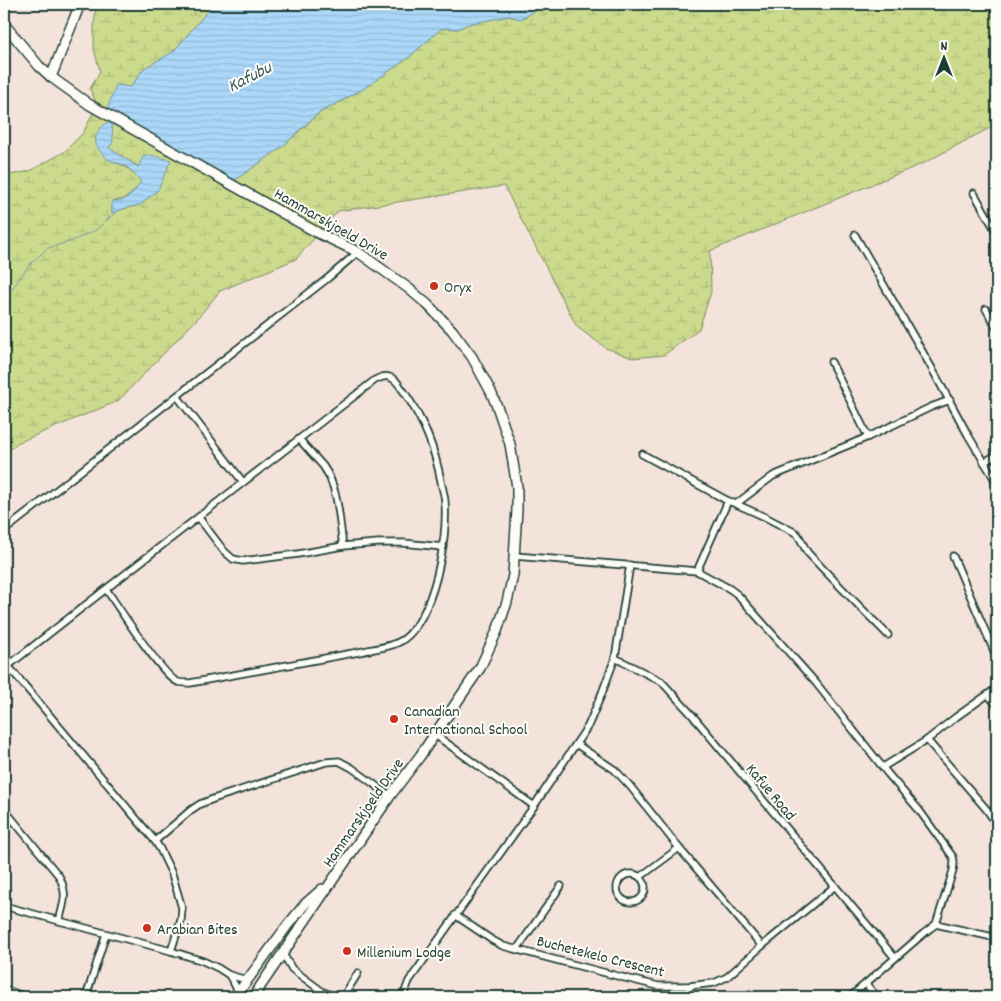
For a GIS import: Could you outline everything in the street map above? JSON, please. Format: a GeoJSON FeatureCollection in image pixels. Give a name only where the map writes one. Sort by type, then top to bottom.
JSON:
{"type":"FeatureCollection","features":[{"type":"Feature","properties":{"kind":"main road"},"geometry":{"type":"LineString","coordinates":[[51,77],[80,4]]}},
{"type":"Feature","properties":{"kind":"main road","name":"Hammarskjoeld Drive"},"geometry":{"type":"LineString","coordinates":[[4,24],[39,66],[51,77],[90,104],[178,155],[256,196],[318,233],[358,252],[408,288],[428,305],[452,330],[472,357],[491,392],[510,444],[517,494],[513,575],[508,602],[480,668],[253,997]]}},
{"type":"Feature","properties":{"kind":"main road","name":"Hammarskjoeld Drive"},"geometry":{"type":"LineString","coordinates":[[237,995],[305,904],[332,881]]}},
{"type":"Feature","properties":{"kind":"main road"},"geometry":{"type":"LineString","coordinates":[[281,934],[288,935],[292,940]]}},
{"type":"Feature","properties":{"kind":"street"},"geometry":{"type":"LineString","coordinates":[[974,193],[997,233]]}},
{"type":"Feature","properties":{"kind":"street"},"geometry":{"type":"LineString","coordinates":[[855,235],[997,484]]}},
{"type":"Feature","properties":{"kind":"street"},"geometry":{"type":"LineString","coordinates":[[4,530],[328,278],[358,252]]}},
{"type":"Feature","properties":{"kind":"street"},"geometry":{"type":"LineString","coordinates":[[986,309],[997,328]]}},
{"type":"Feature","properties":{"kind":"street"},"geometry":{"type":"LineString","coordinates":[[831,362],[868,437]]}},
{"type":"Feature","properties":{"kind":"street"},"geometry":{"type":"LineString","coordinates":[[106,589],[166,674],[178,682],[190,683],[386,647],[402,640],[413,630],[424,611],[434,585],[444,547],[446,522],[445,502],[438,465],[426,429],[416,410],[396,380],[382,376],[374,380],[198,518],[6,664],[160,849],[172,874],[182,908],[181,920],[171,951]]}},
{"type":"Feature","properties":{"kind":"street"},"geometry":{"type":"LineString","coordinates":[[177,396],[243,482]]}},
{"type":"Feature","properties":{"kind":"street"},"geometry":{"type":"LineString","coordinates":[[736,504],[773,476],[868,437],[950,400]]}},
{"type":"Feature","properties":{"kind":"street"},"geometry":{"type":"LineString","coordinates":[[299,439],[323,467],[331,482],[337,503],[343,546]]}},
{"type":"Feature","properties":{"kind":"street"},"geometry":{"type":"LineString","coordinates":[[642,454],[728,502],[765,517],[796,533],[806,550],[888,635]]}},
{"type":"Feature","properties":{"kind":"street"},"geometry":{"type":"LineString","coordinates":[[984,462],[997,455]]}},
{"type":"Feature","properties":{"kind":"street"},"geometry":{"type":"LineString","coordinates":[[697,571],[728,502]]}},
{"type":"Feature","properties":{"kind":"street"},"geometry":{"type":"LineString","coordinates":[[198,518],[224,551],[233,559],[243,561],[343,546],[403,543],[444,547]]}},
{"type":"Feature","properties":{"kind":"street"},"geometry":{"type":"LineString","coordinates":[[515,556],[697,571],[730,589],[738,595],[816,683],[919,810],[953,857],[954,862],[953,871],[936,924],[850,997]]}},
{"type":"Feature","properties":{"kind":"street"},"geometry":{"type":"LineString","coordinates":[[953,556],[997,658]]}},
{"type":"Feature","properties":{"kind":"street"},"geometry":{"type":"LineString","coordinates":[[403,997],[409,981],[534,806],[588,726],[616,658],[630,564]]}},
{"type":"Feature","properties":{"kind":"street","name":"Kafue Road"},"geometry":{"type":"LineString","coordinates":[[616,658],[661,680],[894,958]]}},
{"type":"Feature","properties":{"kind":"street"},"geometry":{"type":"LineString","coordinates":[[883,767],[927,740],[997,688]]}},
{"type":"Feature","properties":{"kind":"street"},"geometry":{"type":"LineString","coordinates":[[988,694],[997,705]]}},
{"type":"Feature","properties":{"kind":"street"},"geometry":{"type":"LineString","coordinates":[[434,734],[534,806]]}},
{"type":"Feature","properties":{"kind":"street"},"geometry":{"type":"LineString","coordinates":[[927,740],[987,810],[997,825]]}},
{"type":"Feature","properties":{"kind":"street"},"geometry":{"type":"LineString","coordinates":[[576,744],[615,770],[762,946]]}},
{"type":"Feature","properties":{"kind":"street"},"geometry":{"type":"LineString","coordinates":[[155,841],[200,804],[326,762],[339,761],[352,768],[390,796]]}},
{"type":"Feature","properties":{"kind":"street"},"geometry":{"type":"LineString","coordinates":[[4,809],[62,882],[65,889],[65,898],[59,921]]}},
{"type":"Feature","properties":{"kind":"street"},"geometry":{"type":"LineString","coordinates":[[640,877],[679,848]]}},
{"type":"Feature","properties":{"kind":"street"},"geometry":{"type":"LineString","coordinates":[[628,874],[640,877],[644,882],[645,889],[644,895],[640,900],[628,902],[622,899],[616,888],[622,877],[628,874]]}},
{"type":"Feature","properties":{"kind":"street"},"geometry":{"type":"LineString","coordinates":[[517,949],[561,886]]}},
{"type":"Feature","properties":{"kind":"street","name":"Buchetekelo Crescent"},"geometry":{"type":"LineString","coordinates":[[455,915],[503,946],[658,986],[690,986],[714,983],[727,977],[835,886]]}},
{"type":"Feature","properties":{"kind":"street"},"geometry":{"type":"LineString","coordinates":[[4,906],[171,951],[202,961],[229,975],[247,980]]}},
{"type":"Feature","properties":{"kind":"street"},"geometry":{"type":"LineString","coordinates":[[936,924],[997,938]]}},
{"type":"Feature","properties":{"kind":"street"},"geometry":{"type":"LineString","coordinates":[[86,997],[106,934]]}},
{"type":"Feature","properties":{"kind":"street"},"geometry":{"type":"LineString","coordinates":[[283,954],[292,969],[322,992],[336,997]]}},
{"type":"Feature","properties":{"kind":"street"},"geometry":{"type":"LineString","coordinates":[[275,965],[292,969]]}},
{"type":"Feature","properties":{"kind":"street"},"geometry":{"type":"LineString","coordinates":[[343,997],[358,973]]}},
{"type":"Feature","properties":{"kind":"street"},"geometry":{"type":"LineString","coordinates":[[229,975],[237,995]]}},
{"type":"Feature","properties":{"kind":"street"},"geometry":{"type":"LineString","coordinates":[[866,984],[877,997]]}},
{"type":"Feature","properties":{"kind":"street"},"geometry":{"type":"LineString","coordinates":[[690,986],[690,997]]}},
{"type":"Feature","properties":{"kind":"street"},"geometry":{"type":"LineString","coordinates":[[4,989],[25,997]]}},
{"type":"Feature","properties":{"kind":"green space"},"geometry":{"type":"Polygon","coordinates":[[[96,4],[214,4],[173,52],[143,69],[131,87],[231,183],[282,147],[318,114],[363,89],[408,58],[442,28],[458,29],[468,24],[509,16],[521,19],[548,4],[997,4],[997,124],[924,163],[710,251],[711,292],[699,329],[664,355],[632,358],[606,348],[577,327],[504,186],[338,211],[296,259],[220,291],[197,319],[118,401],[17,443],[4,455],[4,176],[30,171],[64,152],[83,133],[97,105],[90,89],[100,71],[94,49],[96,4]],[[108,148],[113,162],[129,169],[141,182],[129,196],[112,201],[112,213],[140,205],[158,190],[139,167],[108,148]]]}},
{"type":"Feature","properties":{"kind":"water"},"geometry":{"type":"Polygon","coordinates":[[[214,4],[548,4],[521,19],[509,16],[468,24],[458,29],[442,28],[408,58],[363,89],[317,114],[282,147],[231,183],[106,113],[116,85],[131,87],[143,69],[173,52],[214,4]]]}},
{"type":"Feature","properties":{"kind":"water"},"geometry":{"type":"Polygon","coordinates":[[[108,122],[112,124],[113,142],[109,148],[138,167],[143,157],[150,155],[171,160],[158,190],[140,205],[112,213],[112,201],[122,201],[132,194],[141,182],[129,168],[123,164],[113,162],[101,153],[98,148],[96,137],[102,127],[108,122]]]}},
{"type":"Feature","properties":{"kind":"waterway","name":"Kafubu"},"geometry":{"type":"LineString","coordinates":[[4,300],[31,263],[48,248],[72,241],[96,230],[118,210]]}},
{"type":"Feature","properties":{"kind":"place","name":"Oryx"},"geometry":{"type":"Point","coordinates":[434,286]}},
{"type":"Feature","properties":{"kind":"place","name":"Canadian International School"},"geometry":{"type":"Point","coordinates":[394,719]}},
{"type":"Feature","properties":{"kind":"place","name":"Arabian Bites"},"geometry":{"type":"Point","coordinates":[147,928]}},
{"type":"Feature","properties":{"kind":"place","name":"Millenium Lodge"},"geometry":{"type":"Point","coordinates":[347,951]}}]}
